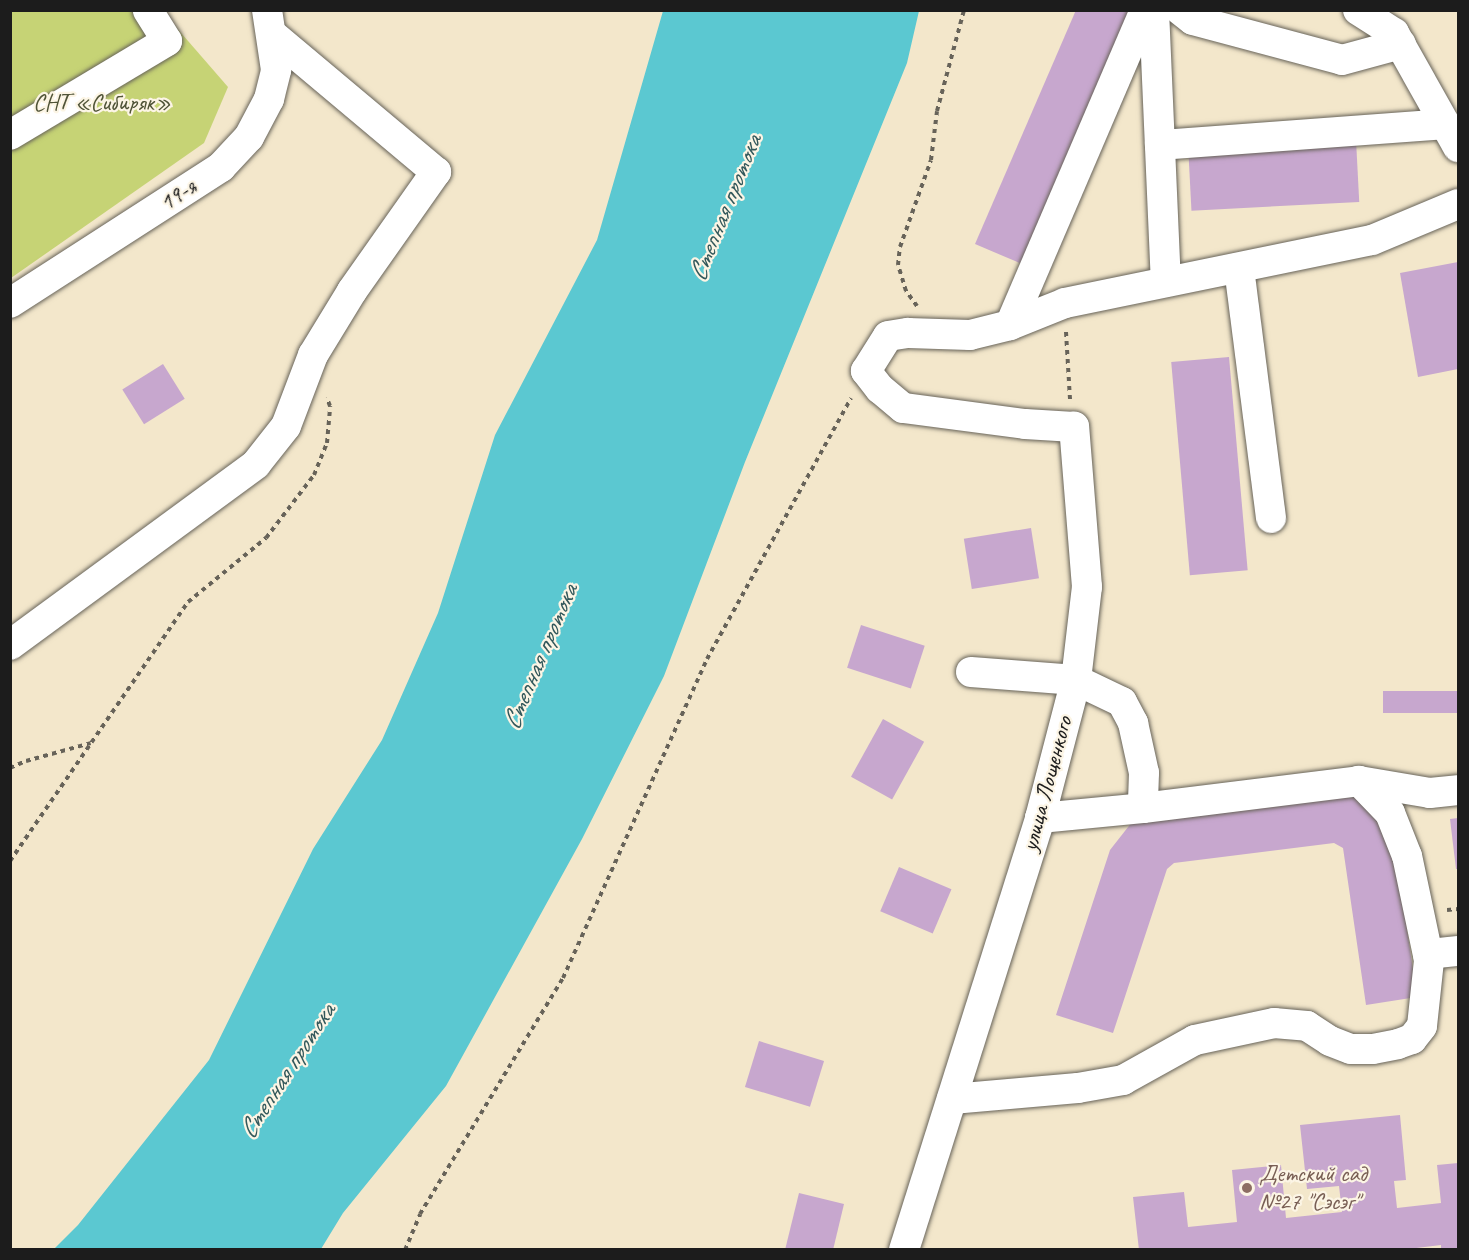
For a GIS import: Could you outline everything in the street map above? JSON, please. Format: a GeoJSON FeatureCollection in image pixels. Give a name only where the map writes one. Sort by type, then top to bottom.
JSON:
{"type":"FeatureCollection","features":[{"type":"Feature","properties":{"kind":"street"},"geometry":{"type":"LineString","coordinates":[[10,135],[167,41],[148,10]]}},
{"type":"Feature","properties":{"kind":"street"},"geometry":{"type":"LineString","coordinates":[[1010,325],[1145,10]]}},
{"type":"Feature","properties":{"kind":"street"},"geometry":{"type":"LineString","coordinates":[[1154,10],[1166,282]]}},
{"type":"Feature","properties":{"kind":"street"},"geometry":{"type":"LineString","coordinates":[[1180,10],[1192,20],[1342,60],[1401,44]]}},
{"type":"Feature","properties":{"kind":"street"},"geometry":{"type":"LineString","coordinates":[[1160,145],[1452,135],[1394,33],[1358,10]]}},
{"type":"Feature","properties":{"kind":"street"},"geometry":{"type":"LineString","coordinates":[[10,645],[256,464],[286,426],[313,355],[352,291],[436,172],[270,23]]}},
{"type":"Feature","properties":{"kind":"street","name":"19-я"},"geometry":{"type":"LineString","coordinates":[[10,303],[221,167],[249,137],[269,99],[276,70],[270,23]]}},
{"type":"Feature","properties":{"kind":"street"},"geometry":{"type":"LineString","coordinates":[[1074,427],[1025,424],[903,408],[880,389],[866,371],[888,336],[908,333],[970,335],[1010,325],[1065,303],[1372,240],[1458,204]]}},
{"type":"Feature","properties":{"kind":"street"},"geometry":{"type":"LineString","coordinates":[[1239,268],[1271,518]]}},
{"type":"Feature","properties":{"kind":"street","name":"улица Лощенкого"},"geometry":{"type":"LineString","coordinates":[[904,1250],[1040,818],[1076,680],[1087,587],[1074,427]]}},
{"type":"Feature","properties":{"kind":"street"},"geometry":{"type":"LineString","coordinates":[[971,672],[1076,680],[1122,702],[1133,723],[1144,773],[1143,808]]}},
{"type":"Feature","properties":{"kind":"street"},"geometry":{"type":"LineString","coordinates":[[952,1099],[1078,1088],[1123,1080],[1195,1040],[1274,1023],[1307,1026],[1330,1041],[1351,1049],[1398,1044],[1412,1039],[1422,1026],[1428,954],[1407,856],[1390,813],[1359,781]]}},
{"type":"Feature","properties":{"kind":"street"},"geometry":{"type":"LineString","coordinates":[[1040,818],[1143,808],[1359,781],[1430,793],[1458,790]]}},
{"type":"Feature","properties":{"kind":"street"},"geometry":{"type":"LineString","coordinates":[[1428,954],[1458,951]]}},
{"type":"Feature","properties":{"kind":"path"},"geometry":{"type":"LineString","coordinates":[[946,334],[924,315],[906,291],[898,265],[900,247],[909,216],[931,160],[937,111],[964,10]]}},
{"type":"Feature","properties":{"kind":"path"},"geometry":{"type":"LineString","coordinates":[[1065,303],[1066,360],[1074,427]]}},
{"type":"Feature","properties":{"kind":"path"},"geometry":{"type":"LineString","coordinates":[[405,1250],[420,1214],[563,978],[707,659],[866,371]]}},
{"type":"Feature","properties":{"kind":"path"},"geometry":{"type":"LineString","coordinates":[[10,861],[188,602],[266,538],[314,475],[327,443],[330,406],[326,396]]}},
{"type":"Feature","properties":{"kind":"path"},"geometry":{"type":"LineString","coordinates":[[10,768],[26,761],[92,743]]}},
{"type":"Feature","properties":{"kind":"path"},"geometry":{"type":"LineString","coordinates":[[1443,910],[1458,909]]}},
{"type":"Feature","properties":{"kind":"green space","name":"СНТ «Сибиряк»"},"geometry":{"type":"Polygon","coordinates":[[[11,11],[162,11],[228,87],[204,143],[11,278],[11,11]]]}},
{"type":"Feature","properties":{"kind":"water","name":"Степная протока"},"geometry":{"type":"Polygon","coordinates":[[[663,11],[919,11],[907,63],[745,462],[664,676],[582,839],[446,1086],[343,1213],[321,1249],[54,1249],[78,1225],[209,1060],[313,849],[382,740],[438,613],[495,435],[597,240],[663,11]]]}},
{"type":"Feature","properties":{"kind":"building"},"geometry":{"type":"Polygon","coordinates":[[[1076,10],[1124,10],[1137,16],[1029,267],[975,244],[1076,10]]]}},
{"type":"Feature","properties":{"kind":"building"},"geometry":{"type":"Polygon","coordinates":[[[1356,140],[1359,202],[1191,211],[1188,149],[1356,140]]]}},
{"type":"Feature","properties":{"kind":"building"},"geometry":{"type":"Polygon","coordinates":[[[1458,262],[1458,369],[1418,377],[1400,273],[1458,262]]]}},
{"type":"Feature","properties":{"kind":"building"},"geometry":{"type":"Polygon","coordinates":[[[1229,357],[1248,570],[1190,575],[1171,362],[1229,357]]]}},
{"type":"Feature","properties":{"kind":"building"},"geometry":{"type":"Polygon","coordinates":[[[163,364],[185,399],[144,424],[122,389],[163,364]]]}},
{"type":"Feature","properties":{"kind":"building"},"geometry":{"type":"Polygon","coordinates":[[[1031,528],[1039,578],[972,589],[964,539],[1031,528]]]}},
{"type":"Feature","properties":{"kind":"building"},"geometry":{"type":"Polygon","coordinates":[[[861,625],[925,646],[911,689],[847,668],[861,625]]]}},
{"type":"Feature","properties":{"kind":"building"},"geometry":{"type":"Polygon","coordinates":[[[1383,691],[1458,691],[1458,713],[1383,713],[1383,691]]]}},
{"type":"Feature","properties":{"kind":"building"},"geometry":{"type":"Polygon","coordinates":[[[883,719],[924,742],[892,800],[851,777],[883,719]]]}},
{"type":"Feature","properties":{"kind":"building"},"geometry":{"type":"Polygon","coordinates":[[[1327,787],[1372,797],[1394,841],[1417,997],[1366,1005],[1343,848],[1334,843],[1174,863],[1167,869],[1113,1033],[1056,1015],[1110,850],[1132,822],[1327,787]]]}},
{"type":"Feature","properties":{"kind":"building"},"geometry":{"type":"Polygon","coordinates":[[[1458,818],[1458,869],[1456,869],[1450,819],[1458,818]]]}},
{"type":"Feature","properties":{"kind":"building"},"geometry":{"type":"Polygon","coordinates":[[[899,867],[951,889],[933,933],[880,911],[899,867]]]}},
{"type":"Feature","properties":{"kind":"building"},"geometry":{"type":"Polygon","coordinates":[[[759,1041],[824,1061],[810,1107],[745,1087],[759,1041]]]}},
{"type":"Feature","properties":{"kind":"building"},"geometry":{"type":"Polygon","coordinates":[[[1400,1115],[1406,1180],[1394,1181],[1397,1208],[1441,1203],[1437,1165],[1458,1163],[1458,1250],[1441,1250],[1441,1245],[1400,1250],[1139,1250],[1133,1197],[1184,1192],[1188,1227],[1237,1222],[1232,1170],[1281,1165],[1286,1218],[1342,1212],[1339,1186],[1307,1189],[1300,1125],[1400,1115]]]}},
{"type":"Feature","properties":{"kind":"building"},"geometry":{"type":"Polygon","coordinates":[[[799,1193],[844,1204],[833,1250],[785,1250],[799,1193]]]}},
{"type":"Feature","properties":{"kind":"place","name":"Детский сад №27 \"Сэсэг\""},"geometry":{"type":"Point","coordinates":[1247,1188]}}]}
